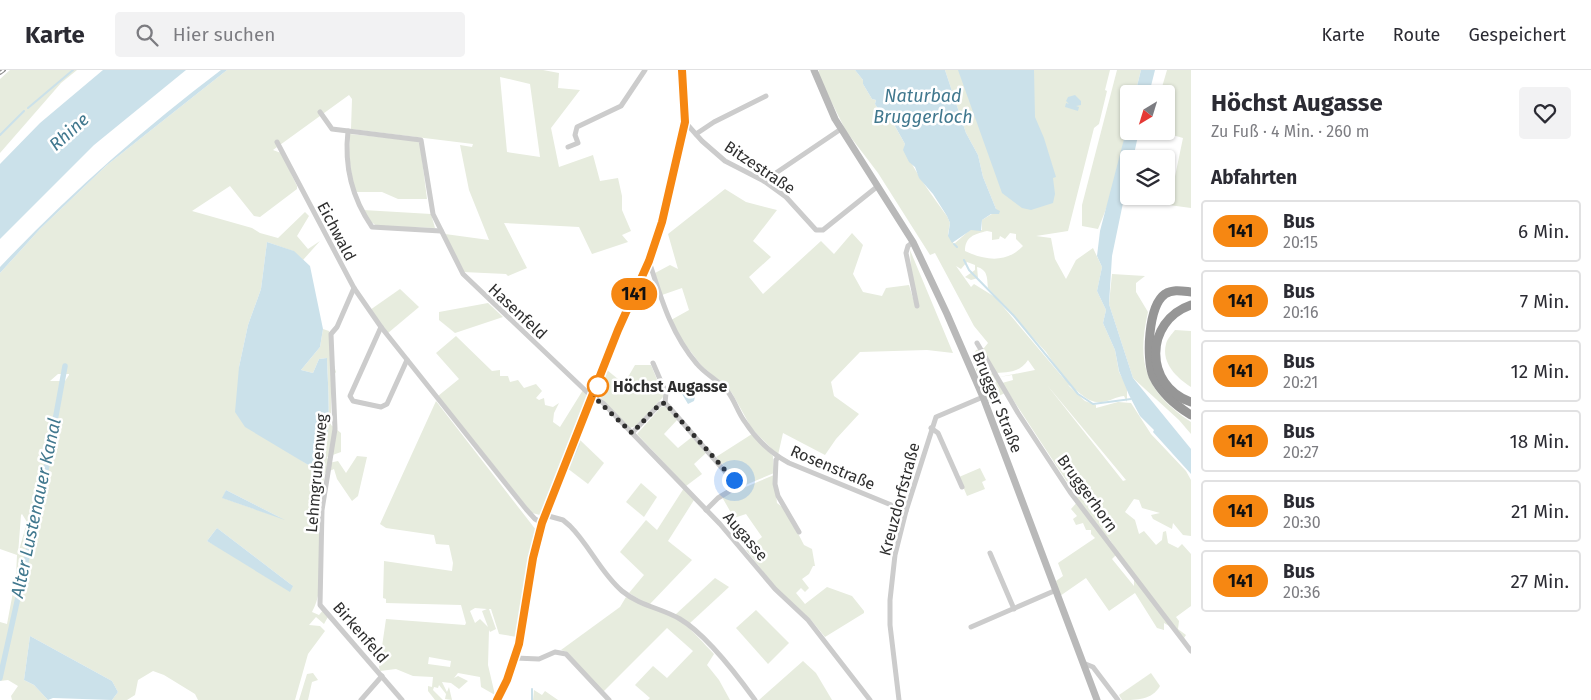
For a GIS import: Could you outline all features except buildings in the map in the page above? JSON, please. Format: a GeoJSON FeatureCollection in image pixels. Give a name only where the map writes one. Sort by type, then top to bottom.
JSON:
{"type":"FeatureCollection","features":[{"type":"Feature","properties":{"kind":"highway"},"geometry":{"type":"LineString","coordinates":[[1191,292],[1172,291],[1160,299],[1154,315],[1148,353],[1151,371],[1160,389],[1191,415]]}},
{"type":"Feature","properties":{"kind":"highway"},"geometry":{"type":"LineString","coordinates":[[1191,305],[1177,312],[1167,321],[1156,341],[1155,354],[1157,368],[1164,382],[1176,394],[1191,402]]}},
{"type":"Feature","properties":{"kind":"main road","name":"Brugger Straße"},"geometry":{"type":"LineString","coordinates":[[814,70],[827,104],[841,129],[913,242],[983,397],[1054,591],[1097,700]]}},
{"type":"Feature","properties":{"kind":"street"},"geometry":{"type":"LineString","coordinates":[[568,147],[578,144],[575,135],[577,127],[621,106],[645,70]]}},
{"type":"Feature","properties":{"kind":"street"},"geometry":{"type":"LineString","coordinates":[[497,700],[519,644],[533,558],[542,523],[594,397],[618,330],[649,261],[662,222],[685,122],[682,70]]}},
{"type":"Feature","properties":{"kind":"street","name":"Bitzestraße"},"geometry":{"type":"LineString","coordinates":[[696,134],[714,122],[766,96]]}},
{"type":"Feature","properties":{"kind":"street","name":"Hasenfeld"},"geometry":{"type":"LineString","coordinates":[[320,112],[332,129],[421,140],[433,214],[463,274],[470,283],[594,397]]}},
{"type":"Feature","properties":{"kind":"street","name":"Bitzestraße"},"geometry":{"type":"LineString","coordinates":[[685,122],[726,161],[764,181],[792,202],[816,230],[821,231],[878,186]]}},
{"type":"Feature","properties":{"kind":"street"},"geometry":{"type":"LineString","coordinates":[[764,181],[841,129]]}},
{"type":"Feature","properties":{"kind":"street"},"geometry":{"type":"LineString","coordinates":[[348,131],[346,146],[353,191],[357,204],[372,227],[441,231]]}},
{"type":"Feature","properties":{"kind":"street","name":"Eichwald"},"geometry":{"type":"LineString","coordinates":[[277,142],[354,288],[381,328],[526,509],[535,519],[542,523]]}},
{"type":"Feature","properties":{"kind":"street"},"geometry":{"type":"LineString","coordinates":[[913,242],[908,246],[906,253],[917,306]]}},
{"type":"Feature","properties":{"kind":"street","name":"Rosenstraße"},"geometry":{"type":"LineString","coordinates":[[649,261],[666,312],[684,348],[703,370],[728,391],[745,422],[778,457],[906,511]]}},
{"type":"Feature","properties":{"kind":"street","name":"Lehmgrubenweg"},"geometry":{"type":"LineString","coordinates":[[320,605],[322,510],[335,429],[332,334],[354,288]]}},
{"type":"Feature","properties":{"kind":"street"},"geometry":{"type":"LineString","coordinates":[[381,328],[350,396],[353,401],[381,407],[387,404],[407,360]]}},
{"type":"Feature","properties":{"kind":"street","name":"Bruggerhorn"},"geometry":{"type":"LineString","coordinates":[[977,343],[1018,413],[1070,492],[1191,651]]}},
{"type":"Feature","properties":{"kind":"street"},"geometry":{"type":"LineString","coordinates":[[653,363],[666,393],[665,403],[735,483],[733,489],[718,498],[706,510]]}},
{"type":"Feature","properties":{"kind":"street","name":"Augasse"},"geometry":{"type":"LineString","coordinates":[[594,397],[632,433],[706,510],[740,546],[775,589],[808,620],[826,640],[870,700]]}},
{"type":"Feature","properties":{"kind":"street","name":"Kreuzdorfstraße"},"geometry":{"type":"LineString","coordinates":[[899,700],[890,625],[890,600],[895,554],[906,511],[936,417],[983,397]]}},
{"type":"Feature","properties":{"kind":"street"},"geometry":{"type":"LineString","coordinates":[[632,433],[660,404],[665,403]]}},
{"type":"Feature","properties":{"kind":"street"},"geometry":{"type":"LineString","coordinates":[[931,428],[938,433],[962,487]]}},
{"type":"Feature","properties":{"kind":"street","name":"Rosenstraße"},"geometry":{"type":"LineString","coordinates":[[778,457],[776,460],[775,484],[778,496],[800,532]]}},
{"type":"Feature","properties":{"kind":"street"},"geometry":{"type":"LineString","coordinates":[[546,515],[563,520],[570,526],[606,575],[624,592],[646,606],[678,618],[692,628],[736,674],[756,700]]}},
{"type":"Feature","properties":{"kind":"street"},"geometry":{"type":"LineString","coordinates":[[990,553],[1014,609]]}},
{"type":"Feature","properties":{"kind":"street"},"geometry":{"type":"LineString","coordinates":[[971,627],[1054,591]]}},
{"type":"Feature","properties":{"kind":"street","name":"Birkenfeld"},"geometry":{"type":"LineString","coordinates":[[320,605],[402,700]]}},
{"type":"Feature","properties":{"kind":"street"},"geometry":{"type":"LineString","coordinates":[[515,658],[539,659],[555,652],[566,654],[610,700]]}},
{"type":"Feature","properties":{"kind":"street"},"geometry":{"type":"LineString","coordinates":[[1083,663],[1093,667],[1118,700]]}},
{"type":"Feature","properties":{"kind":"street","name":"Birkenfeld"},"geometry":{"type":"LineString","coordinates":[[361,700],[382,676]]}},
{"type":"Feature","properties":{"kind":"shaded area"},"geometry":{"type":"Polygon","coordinates":[[[10,70],[77,70],[61,83],[0,153],[0,79],[10,70]]]}},
{"type":"Feature","properties":{"kind":"shaded area"},"geometry":{"type":"Polygon","coordinates":[[[227,70],[543,70],[559,73],[558,88],[580,90],[551,128],[559,167],[593,155],[600,181],[618,178],[622,196],[622,210],[631,231],[622,235],[628,242],[592,254],[579,227],[504,223],[527,268],[508,276],[506,274],[463,272],[445,234],[489,240],[469,190],[460,145],[472,147],[473,144],[351,129],[352,99],[349,95],[273,150],[281,153],[297,189],[260,217],[254,216],[230,186],[192,211],[252,228],[260,233],[278,238],[305,212],[309,216],[297,236],[308,249],[320,241],[303,260],[293,251],[267,242],[261,289],[248,325],[239,367],[284,449],[310,466],[319,468],[328,428],[327,358],[319,359],[313,373],[301,370],[320,347],[323,329],[329,331],[331,355],[336,372],[331,379],[331,425],[341,433],[341,452],[327,457],[329,463],[338,461],[346,473],[357,456],[367,457],[358,496],[352,501],[337,479],[334,469],[325,473],[320,508],[321,576],[317,601],[312,612],[319,615],[325,608],[329,615],[324,624],[316,617],[309,625],[320,626],[325,631],[308,654],[295,700],[198,700],[195,694],[164,675],[153,671],[138,680],[135,695],[127,700],[112,700],[118,692],[112,681],[30,636],[24,680],[34,685],[48,700],[12,700],[11,696],[18,686],[8,680],[0,681],[0,622],[7,624],[16,576],[17,555],[0,549],[0,273],[40,229],[107,165],[227,70]],[[500,77],[507,152],[540,157],[530,84],[500,77]],[[58,374],[50,381],[65,381],[69,374],[58,374]],[[226,490],[223,498],[281,518],[226,490]],[[22,514],[21,515],[18,554],[27,522],[22,514]],[[217,528],[207,541],[293,586],[217,528]]]}},
{"type":"Feature","properties":{"kind":"shaded area"},"geometry":{"type":"Polygon","coordinates":[[[819,70],[855,70],[863,80],[863,84],[872,99],[876,100],[875,104],[882,115],[891,115],[914,168],[947,216],[950,223],[948,234],[954,244],[971,229],[982,230],[982,220],[995,212],[996,209],[983,177],[978,155],[966,133],[945,70],[1110,70],[1099,124],[1094,128],[1068,231],[1036,236],[1051,238],[1055,259],[1066,279],[1076,260],[1093,248],[1102,267],[1097,291],[1106,310],[1103,323],[1115,350],[1119,372],[1127,387],[1127,402],[1124,396],[1102,402],[1092,401],[1068,385],[1085,401],[1096,405],[1096,408],[1118,402],[1131,403],[1151,434],[1186,471],[1191,480],[1191,536],[1183,535],[1173,523],[1172,529],[1153,519],[1151,515],[1160,513],[1142,508],[1139,500],[1134,499],[1125,512],[1135,520],[1139,534],[1144,531],[1156,545],[1162,540],[1163,532],[1166,531],[1168,543],[1178,548],[1182,544],[1191,554],[1191,606],[1176,617],[1179,621],[1178,629],[1186,635],[1182,641],[1178,631],[1164,623],[1164,630],[1157,628],[1135,593],[1109,611],[1086,578],[1060,596],[1056,581],[1063,576],[1058,563],[1095,538],[1091,534],[1091,530],[1086,530],[1083,523],[1076,525],[1073,519],[1077,516],[1071,509],[1079,500],[1002,383],[1013,380],[1012,375],[999,377],[1035,370],[1028,360],[1017,370],[993,373],[1005,393],[988,401],[972,359],[976,350],[984,348],[988,343],[974,326],[935,253],[930,255],[878,173],[846,131],[818,75],[819,70]],[[987,231],[974,235],[967,242],[965,251],[980,257],[1002,258],[1016,252],[1023,246],[1016,239],[1016,234],[1010,233],[1005,239],[1000,236],[999,239],[992,240],[992,232],[987,231]],[[967,262],[961,269],[956,266],[971,287],[974,284],[995,297],[1065,380],[1046,352],[988,288],[986,275],[983,270],[977,267],[978,278],[971,280],[965,277],[975,270],[975,265],[967,262]],[[1047,385],[1123,481],[1126,480],[1047,385]],[[1108,537],[1116,555],[1112,559],[1134,586],[1134,577],[1108,537]]]}},
{"type":"Feature","properties":{"kind":"shaded area"},"geometry":{"type":"Polygon","coordinates":[[[1117,70],[1141,70],[1137,85],[1120,85],[1120,140],[1125,140],[1123,150],[1120,150],[1120,163],[1116,180],[1098,229],[1082,226],[1082,205],[1117,70]]]}},
{"type":"Feature","properties":{"kind":"shaded area"},"geometry":{"type":"Polygon","coordinates":[[[1167,70],[1191,70],[1191,208],[1169,205],[1175,205],[1175,176],[1183,138],[1175,136],[1175,85],[1163,85],[1167,70]]]}},
{"type":"Feature","properties":{"kind":"shaded area"},"geometry":{"type":"Polygon","coordinates":[[[350,134],[417,141],[420,143],[427,199],[398,199],[382,192],[354,192],[349,156],[350,134]]]}},
{"type":"Feature","properties":{"kind":"shaded area"},"geometry":{"type":"Polygon","coordinates":[[[725,189],[746,202],[777,210],[753,241],[771,257],[749,277],[763,294],[821,241],[834,254],[852,233],[863,245],[853,274],[863,292],[882,296],[886,288],[909,285],[916,308],[919,308],[911,271],[910,250],[953,353],[927,350],[860,352],[831,382],[834,396],[859,414],[836,439],[825,455],[783,433],[778,455],[752,429],[732,393],[701,365],[681,339],[671,320],[689,310],[682,288],[662,295],[655,273],[670,265],[678,269],[668,234],[725,189]]]}},
{"type":"Feature","properties":{"kind":"shaded area"},"geometry":{"type":"Polygon","coordinates":[[[363,210],[431,214],[435,228],[377,226],[371,222],[363,210]]]}},
{"type":"Feature","properties":{"kind":"shaded area"},"geometry":{"type":"Polygon","coordinates":[[[1112,274],[1145,276],[1136,283],[1136,292],[1148,312],[1143,347],[1144,362],[1154,388],[1176,411],[1191,422],[1191,434],[1179,420],[1133,378],[1109,304],[1112,274]]]}},
{"type":"Feature","properties":{"kind":"shaded area"},"geometry":{"type":"Polygon","coordinates":[[[400,289],[419,307],[388,333],[370,310],[400,289]]]}},
{"type":"Feature","properties":{"kind":"shaded area"},"geometry":{"type":"Polygon","coordinates":[[[488,303],[503,317],[455,333],[439,320],[439,312],[488,303]]]}},
{"type":"Feature","properties":{"kind":"shaded area"},"geometry":{"type":"Polygon","coordinates":[[[1175,330],[1191,331],[1191,387],[1171,369],[1166,357],[1167,342],[1175,330]]]}},
{"type":"Feature","properties":{"kind":"shaded area"},"geometry":{"type":"Polygon","coordinates":[[[456,336],[492,371],[500,370],[500,376],[508,376],[510,382],[518,380],[524,388],[536,384],[542,391],[536,398],[539,400],[544,398],[545,405],[553,407],[559,403],[554,413],[553,422],[560,427],[583,390],[589,398],[540,515],[532,513],[438,396],[459,379],[436,353],[456,336]]]}},
{"type":"Feature","properties":{"kind":"shaded area"},"geometry":{"type":"Polygon","coordinates":[[[635,365],[651,365],[664,396],[636,426],[630,428],[598,395],[607,370],[624,384],[635,365]]]}},
{"type":"Feature","properties":{"kind":"shaded area"},"geometry":{"type":"Polygon","coordinates":[[[436,401],[536,530],[525,578],[517,637],[499,634],[491,609],[489,609],[496,629],[490,632],[489,630],[488,665],[495,695],[481,687],[480,677],[458,673],[454,678],[458,676],[468,681],[459,689],[451,683],[442,682],[447,692],[449,687],[452,700],[445,699],[446,694],[439,685],[438,688],[434,687],[433,690],[443,700],[435,700],[428,691],[428,686],[432,687],[433,677],[413,676],[396,669],[380,671],[386,619],[465,625],[466,623],[461,605],[386,603],[386,599],[383,598],[384,561],[452,571],[453,563],[449,545],[436,544],[434,535],[386,528],[380,524],[436,401]],[[475,608],[470,611],[475,623],[480,619],[488,627],[482,611],[487,609],[475,608]],[[429,657],[428,664],[450,667],[451,661],[429,657]]]}},
{"type":"Feature","properties":{"kind":"shaded area"},"geometry":{"type":"Polygon","coordinates":[[[665,406],[677,420],[664,434],[678,448],[692,437],[707,452],[694,464],[702,474],[686,486],[637,434],[661,407],[665,406]]]}},
{"type":"Feature","properties":{"kind":"shaded area"},"geometry":{"type":"Polygon","coordinates":[[[752,434],[773,456],[774,473],[736,489],[735,478],[716,457],[752,434]]]}},
{"type":"Feature","properties":{"kind":"shaded area"},"geometry":{"type":"Polygon","coordinates":[[[580,440],[604,463],[588,484],[567,468],[580,440]]]}},
{"type":"Feature","properties":{"kind":"shaded area"},"geometry":{"type":"Polygon","coordinates":[[[980,468],[986,480],[982,482],[985,489],[967,496],[959,477],[980,468]]]}},
{"type":"Feature","properties":{"kind":"shaded area"},"geometry":{"type":"Polygon","coordinates":[[[774,475],[777,503],[786,510],[804,545],[812,549],[815,566],[802,579],[809,588],[805,592],[801,588],[796,593],[805,604],[827,587],[852,596],[864,611],[864,613],[825,637],[811,620],[776,588],[746,550],[762,537],[746,514],[734,518],[722,497],[774,475]]]}},
{"type":"Feature","properties":{"kind":"shaded area"},"geometry":{"type":"Polygon","coordinates":[[[641,483],[657,497],[644,517],[626,502],[641,483]]]}},
{"type":"Feature","properties":{"kind":"shaded area"},"geometry":{"type":"Polygon","coordinates":[[[684,488],[694,500],[668,541],[692,560],[649,605],[629,593],[644,575],[620,552],[646,520],[657,530],[684,488]]]}},
{"type":"Feature","properties":{"kind":"shaded area"},"geometry":{"type":"Polygon","coordinates":[[[715,578],[729,587],[690,623],[675,615],[715,578]]]}},
{"type":"Feature","properties":{"kind":"shaded area"},"geometry":{"type":"Polygon","coordinates":[[[626,597],[680,621],[694,633],[714,654],[707,665],[719,680],[730,700],[648,700],[650,698],[635,685],[653,666],[667,678],[693,651],[667,628],[603,692],[567,652],[561,650],[620,607],[626,597]]]}},
{"type":"Feature","properties":{"kind":"shaded area"},"geometry":{"type":"Polygon","coordinates":[[[756,610],[789,643],[768,664],[736,628],[756,610]]]}},
{"type":"Feature","properties":{"kind":"shaded area"},"geometry":{"type":"Polygon","coordinates":[[[803,661],[816,673],[832,700],[759,700],[803,661]]]}},
{"type":"Feature","properties":{"kind":"shaded area"},"geometry":{"type":"Polygon","coordinates":[[[313,673],[318,680],[312,682],[308,700],[299,700],[307,674],[313,673]]]}},
{"type":"Feature","properties":{"kind":"shaded area"},"geometry":{"type":"Polygon","coordinates":[[[1151,673],[1160,686],[1157,691],[1148,697],[1122,700],[1119,695],[1151,673]]]}},
{"type":"Feature","properties":{"kind":"shaded area"},"geometry":{"type":"Polygon","coordinates":[[[534,690],[542,695],[545,691],[558,700],[533,700],[534,690]]]}},
{"type":"Feature","properties":{"kind":"water","name":"Rhine"},"geometry":{"type":"Polygon","coordinates":[[[103,70],[186,70],[94,145],[0,239],[0,164],[40,123],[103,70]]]}},
{"type":"Feature","properties":{"kind":"water"},"geometry":{"type":"Polygon","coordinates":[[[221,70],[227,70],[107,165],[40,229],[0,273],[0,267],[26,240],[106,164],[221,70]]]}},
{"type":"Feature","properties":{"kind":"water","name":"Naturbad Bruggerloch"},"geometry":{"type":"Polygon","coordinates":[[[855,70],[945,70],[966,133],[978,155],[983,177],[996,209],[1000,211],[999,214],[991,214],[982,220],[981,231],[971,230],[952,243],[948,236],[950,223],[947,216],[933,194],[919,178],[915,167],[909,162],[903,150],[905,144],[891,119],[892,117],[882,115],[875,104],[876,100],[872,99],[863,84],[863,80],[855,70]]]}},
{"type":"Feature","properties":{"kind":"water"},"geometry":{"type":"Polygon","coordinates":[[[958,70],[1034,70],[1035,117],[1044,138],[1056,177],[1053,178],[1055,194],[1053,203],[1031,210],[1022,208],[1002,193],[958,70]]]}},
{"type":"Feature","properties":{"kind":"water"},"geometry":{"type":"Polygon","coordinates":[[[1141,70],[1155,70],[1151,85],[1137,85],[1141,70]]]}},
{"type":"Feature","properties":{"kind":"water"},"geometry":{"type":"Polygon","coordinates":[[[1075,95],[1081,101],[1081,105],[1076,106],[1079,107],[1078,111],[1065,107],[1066,103],[1069,104],[1066,101],[1068,97],[1075,95]]]}},
{"type":"Feature","properties":{"kind":"water"},"geometry":{"type":"Polygon","coordinates":[[[1124,140],[1137,140],[1135,150],[1121,150],[1124,140]]]}},
{"type":"Feature","properties":{"kind":"water"},"geometry":{"type":"Polygon","coordinates":[[[1120,154],[1120,205],[1123,205],[1112,256],[1109,304],[1133,378],[1191,449],[1191,474],[1140,416],[1119,371],[1115,350],[1103,323],[1106,310],[1097,291],[1102,267],[1097,256],[1100,231],[1120,154]]]}},
{"type":"Feature","properties":{"kind":"water"},"geometry":{"type":"Polygon","coordinates":[[[267,242],[294,251],[310,266],[323,329],[320,347],[301,370],[313,373],[319,359],[327,358],[328,428],[319,468],[310,466],[245,427],[235,412],[239,367],[248,325],[261,289],[267,242]]]}},
{"type":"Feature","properties":{"kind":"water"},"geometry":{"type":"Polygon","coordinates":[[[687,390],[695,397],[694,401],[688,404],[682,394],[687,390]]]}},
{"type":"Feature","properties":{"kind":"water"},"geometry":{"type":"Polygon","coordinates":[[[226,490],[285,520],[222,498],[226,490]]]}},
{"type":"Feature","properties":{"kind":"water"},"geometry":{"type":"Polygon","coordinates":[[[217,528],[293,586],[290,592],[207,541],[217,528]]]}},
{"type":"Feature","properties":{"kind":"water"},"geometry":{"type":"Polygon","coordinates":[[[30,636],[112,681],[118,692],[112,700],[53,698],[48,700],[34,685],[24,680],[30,636]]]}},
{"type":"Feature","properties":{"kind":"waterway"},"geometry":{"type":"LineString","coordinates":[[28,108],[73,70]]}},
{"type":"Feature","properties":{"kind":"waterway"},"geometry":{"type":"LineString","coordinates":[[0,135],[24,111]]}},
{"type":"Feature","properties":{"kind":"waterway"},"geometry":{"type":"LineString","coordinates":[[954,244],[957,247]]}},
{"type":"Feature","properties":{"kind":"waterway"},"geometry":{"type":"LineString","coordinates":[[964,260],[969,270],[1014,316],[1078,394],[1093,404],[1131,399]]}},
{"type":"Feature","properties":{"kind":"waterway","name":"Alter Lustenauer Kanal"},"geometry":{"type":"LineString","coordinates":[[0,678],[44,481],[65,366]]}},
{"type":"Feature","properties":{"kind":"waterway"},"geometry":{"type":"LineString","coordinates":[[568,468],[579,444]]}},
{"type":"Feature","properties":{"kind":"waterway"},"geometry":{"type":"LineString","coordinates":[[532,689],[532,700]]}},
{"type":"Feature","properties":{"kind":"railway"},"geometry":{"type":"LineString","coordinates":[[0,73],[4,70]]}},
{"type":"Feature","properties":{"kind":"bus line","name":"141"},"geometry":{"type":"LineString","coordinates":[[497,700],[507,680],[519,644],[533,558],[542,523],[594,397],[618,330],[649,261],[662,222],[685,122],[682,70]]}},
{"type":"Feature","properties":{"kind":"place","name":"Höchst Augasse"},"geometry":{"type":"Point","coordinates":[598,386]}},
{"type":"Feature","properties":{"kind":"route"},"geometry":{"type":"LineString","coordinates":[[598,386],[594,397],[603,403],[632,433],[660,404],[665,403],[734,480]]}}]}
